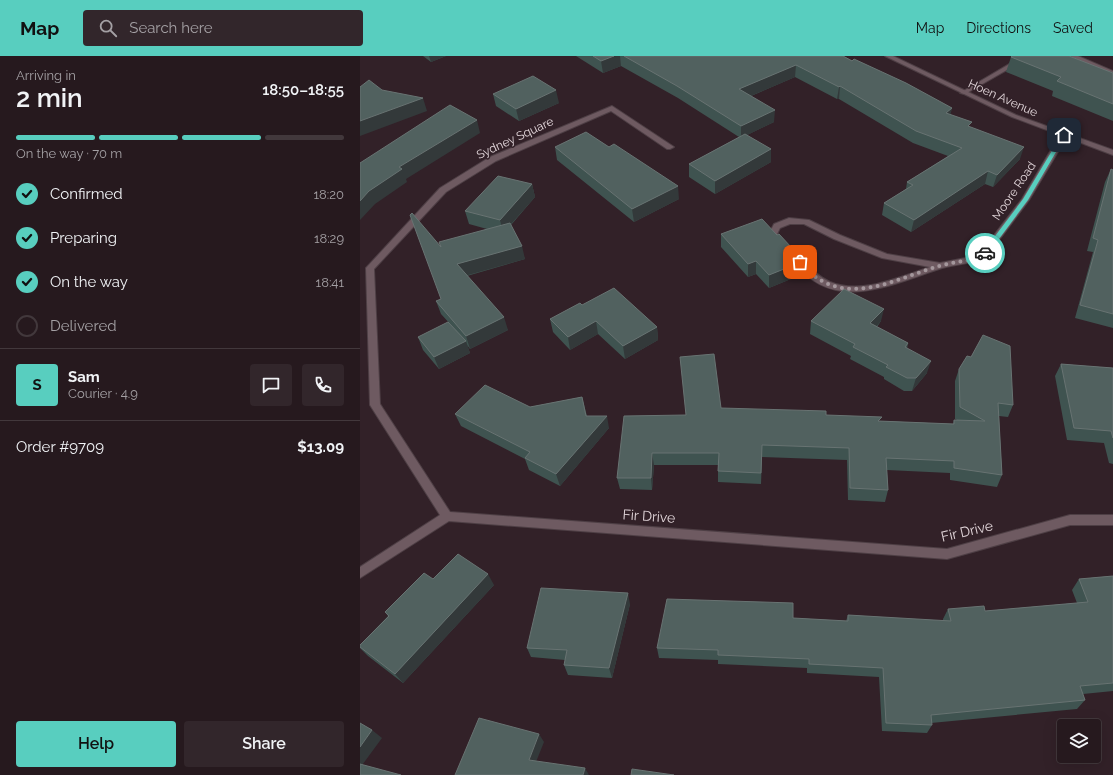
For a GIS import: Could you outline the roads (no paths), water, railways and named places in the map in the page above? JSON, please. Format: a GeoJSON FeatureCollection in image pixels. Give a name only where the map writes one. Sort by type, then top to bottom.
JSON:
{"type":"FeatureCollection","features":[{"type":"Feature","properties":{"kind":"street","name":"Hoen Avenue"},"geometry":{"type":"LineString","coordinates":[[888,56],[1014,116],[1113,153]]}},
{"type":"Feature","properties":{"kind":"street"},"geometry":{"type":"LineString","coordinates":[[963,93],[1028,56]]}},
{"type":"Feature","properties":{"kind":"street"},"geometry":{"type":"LineString","coordinates":[[1073,56],[1113,72]]}},
{"type":"Feature","properties":{"kind":"street","name":"Sydney Square"},"geometry":{"type":"LineString","coordinates":[[447,516],[375,406],[370,268],[443,190],[493,159],[612,108],[670,148]]}},
{"type":"Feature","properties":{"kind":"street","name":"Moore Road"},"geometry":{"type":"LineString","coordinates":[[940,266],[981,258],[1025,200],[1064,135]]}},
{"type":"Feature","properties":{"kind":"street"},"geometry":{"type":"LineString","coordinates":[[774,232],[777,226],[789,221],[806,222],[837,237],[885,256],[940,266]]}},
{"type":"Feature","properties":{"kind":"street"},"geometry":{"type":"LineString","coordinates":[[800,262],[814,276],[833,286],[854,289],[879,287],[940,266]]}},
{"type":"Feature","properties":{"kind":"street"},"geometry":{"type":"LineString","coordinates":[[360,573],[447,516]]}},
{"type":"Feature","properties":{"kind":"street","name":"Fir Drive"},"geometry":{"type":"LineString","coordinates":[[447,516],[947,554],[1070,520],[1113,520]]}}]}
